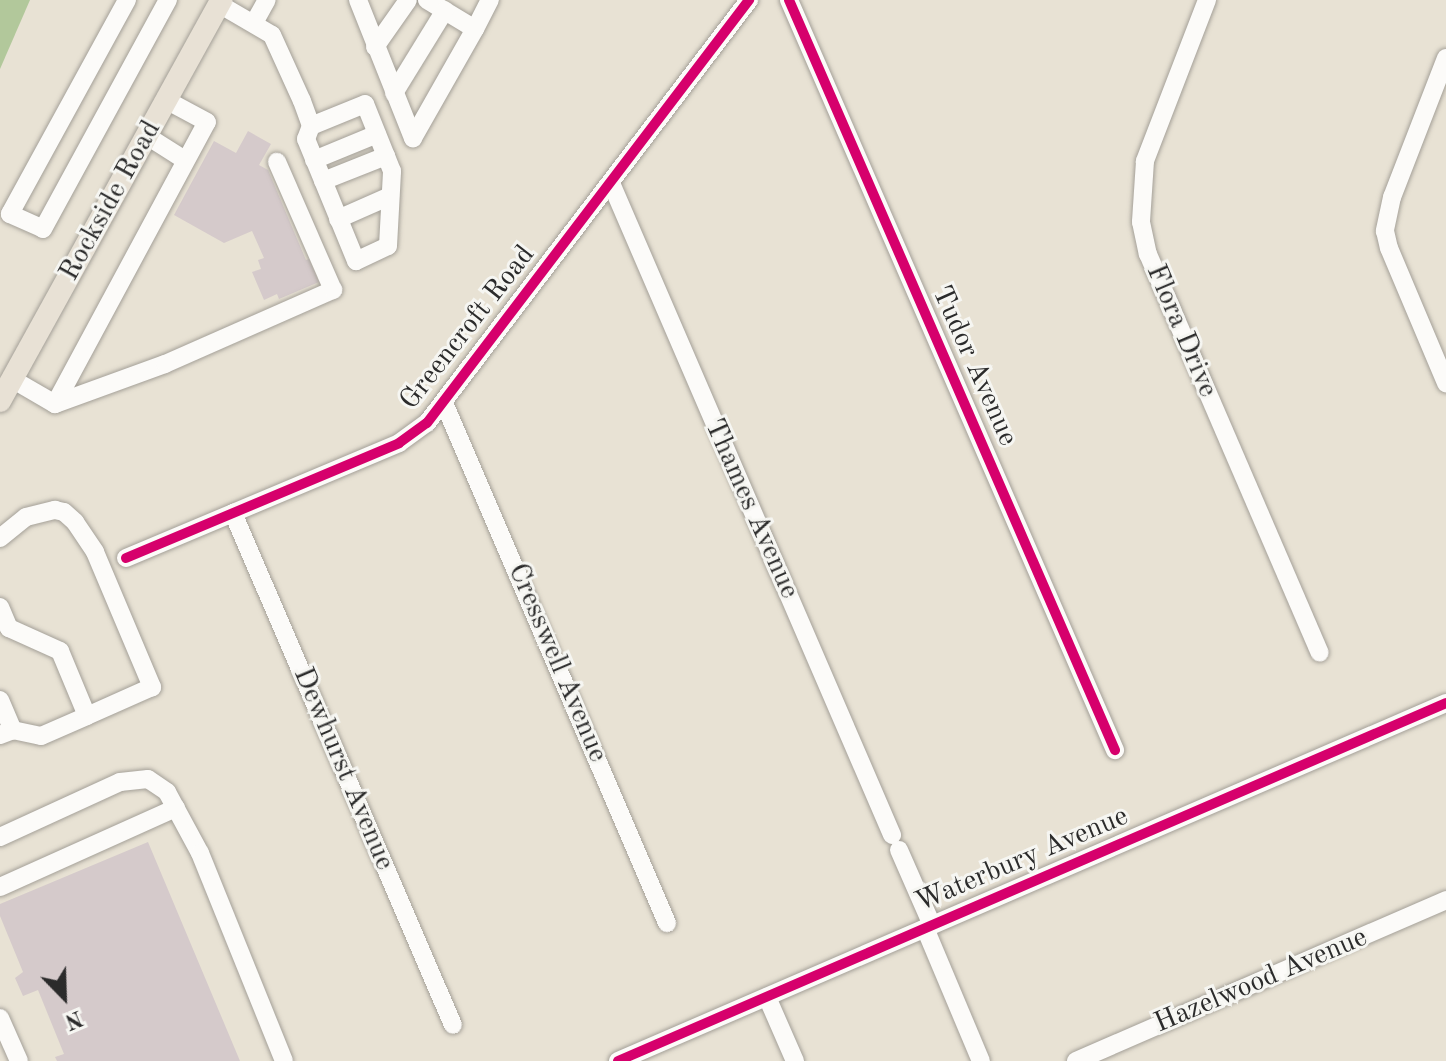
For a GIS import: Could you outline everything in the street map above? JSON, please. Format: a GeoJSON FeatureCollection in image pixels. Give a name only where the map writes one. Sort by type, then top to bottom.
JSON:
{"type":"FeatureCollection","features":[{"type":"Feature","properties":{"kind":"main road","name":"Rockside Road"},"geometry":{"type":"LineString","coordinates":[[0,401],[220,2]]}},
{"type":"Feature","properties":{"kind":"street"},"geometry":{"type":"LineString","coordinates":[[127,0],[10,214],[43,229],[168,0]]}},
{"type":"Feature","properties":{"kind":"street"},"geometry":{"type":"LineString","coordinates":[[254,23],[267,0]]}},
{"type":"Feature","properties":{"kind":"street"},"geometry":{"type":"LineString","coordinates":[[358,0],[413,138],[490,0]]}},
{"type":"Feature","properties":{"kind":"street"},"geometry":{"type":"LineString","coordinates":[[375,47],[408,0]]}},
{"type":"Feature","properties":{"kind":"street","name":"Greencroft Road"},"geometry":{"type":"LineString","coordinates":[[126,558],[399,443],[427,423],[749,0]]}},
{"type":"Feature","properties":{"kind":"street","name":"Tudor Avenue"},"geometry":{"type":"LineString","coordinates":[[789,0],[1115,750]]}},
{"type":"Feature","properties":{"kind":"street","name":"Flora Drive"},"geometry":{"type":"LineString","coordinates":[[1207,0],[1145,161],[1140,186],[1143,232],[1148,254],[1320,653]]}},
{"type":"Feature","properties":{"kind":"street"},"geometry":{"type":"LineString","coordinates":[[220,2],[272,35],[311,126],[306,139],[356,261],[388,246],[392,171],[365,104],[311,126]]}},
{"type":"Feature","properties":{"kind":"street"},"geometry":{"type":"LineString","coordinates":[[394,93],[437,4],[475,29]]}},
{"type":"Feature","properties":{"kind":"street"},"geometry":{"type":"LineString","coordinates":[[1446,58],[1392,197],[1385,231],[1389,248],[1446,383]]}},
{"type":"Feature","properties":{"kind":"street"},"geometry":{"type":"LineString","coordinates":[[55,404],[207,122],[166,100]]}},
{"type":"Feature","properties":{"kind":"street"},"geometry":{"type":"LineString","coordinates":[[314,160],[377,134]]}},
{"type":"Feature","properties":{"kind":"street"},"geometry":{"type":"LineString","coordinates":[[147,136],[185,160]]}},
{"type":"Feature","properties":{"kind":"street"},"geometry":{"type":"LineString","coordinates":[[323,181],[386,156]]}},
{"type":"Feature","properties":{"kind":"street"},"geometry":{"type":"LineString","coordinates":[[55,404],[165,364],[333,290],[277,162]]}},
{"type":"Feature","properties":{"kind":"street","name":"Thames Avenue"},"geometry":{"type":"LineString","coordinates":[[611,183],[896,842],[981,1061]]}},
{"type":"Feature","properties":{"kind":"street"},"geometry":{"type":"LineString","coordinates":[[338,219],[390,196]]}},
{"type":"Feature","properties":{"kind":"street"},"geometry":{"type":"LineString","coordinates":[[12,379],[55,404]]}},
{"type":"Feature","properties":{"kind":"street","name":"Cresswell Avenue"},"geometry":{"type":"LineString","coordinates":[[444,403],[667,923]]}},
{"type":"Feature","properties":{"kind":"street"},"geometry":{"type":"LineString","coordinates":[[0,538],[26,517],[55,510],[64,512],[75,522],[95,552],[152,687],[41,736],[6,733],[0,700]]}},
{"type":"Feature","properties":{"kind":"street","name":"Dewhurst Avenue"},"geometry":{"type":"LineString","coordinates":[[233,513],[453,1025]]}},
{"type":"Feature","properties":{"kind":"street"},"geometry":{"type":"LineString","coordinates":[[0,607],[9,628],[60,651],[87,716]]}},
{"type":"Feature","properties":{"kind":"street","name":"Waterbury Avenue"},"geometry":{"type":"LineString","coordinates":[[618,1061],[1446,703]]}},
{"type":"Feature","properties":{"kind":"street"},"geometry":{"type":"LineString","coordinates":[[0,837],[120,782],[148,779],[167,792],[200,853],[284,1061]]}},
{"type":"Feature","properties":{"kind":"street"},"geometry":{"type":"LineString","coordinates":[[0,887],[176,808]]}},
{"type":"Feature","properties":{"kind":"street","name":"Hazelwood Avenue"},"geometry":{"type":"LineString","coordinates":[[1076,1061],[1446,900]]}},
{"type":"Feature","properties":{"kind":"street"},"geometry":{"type":"LineString","coordinates":[[767,997],[795,1061]]}},
{"type":"Feature","properties":{"kind":"street"},"geometry":{"type":"LineString","coordinates":[[0,1018],[19,1061]]}},
{"type":"Feature","properties":{"kind":"green space"},"geometry":{"type":"Polygon","coordinates":[[[0,0],[30,0],[0,69],[0,0]]]}},
{"type":"Feature","properties":{"kind":"building"},"geometry":{"type":"Polygon","coordinates":[[[248,131],[271,144],[259,165],[268,170],[306,260],[309,259],[319,282],[279,299],[277,294],[264,300],[252,272],[261,269],[258,260],[264,258],[252,231],[224,243],[174,215],[214,141],[236,153],[248,131]]]}},
{"type":"Feature","properties":{"kind":"building"},"geometry":{"type":"Polygon","coordinates":[[[148,842],[240,1061],[57,1061],[55,1057],[64,1054],[38,990],[23,996],[15,978],[23,972],[0,916],[0,904],[148,842]]]}},
{"type":"Feature","properties":{"kind":"cycle path"},"geometry":{"type":"LineString","coordinates":[[126,558],[399,443],[427,423],[749,0]]}},
{"type":"Feature","properties":{"kind":"cycle path"},"geometry":{"type":"LineString","coordinates":[[789,0],[1115,750]]}},
{"type":"Feature","properties":{"kind":"cycle path"},"geometry":{"type":"LineString","coordinates":[[618,1061],[1446,703]]}}]}
